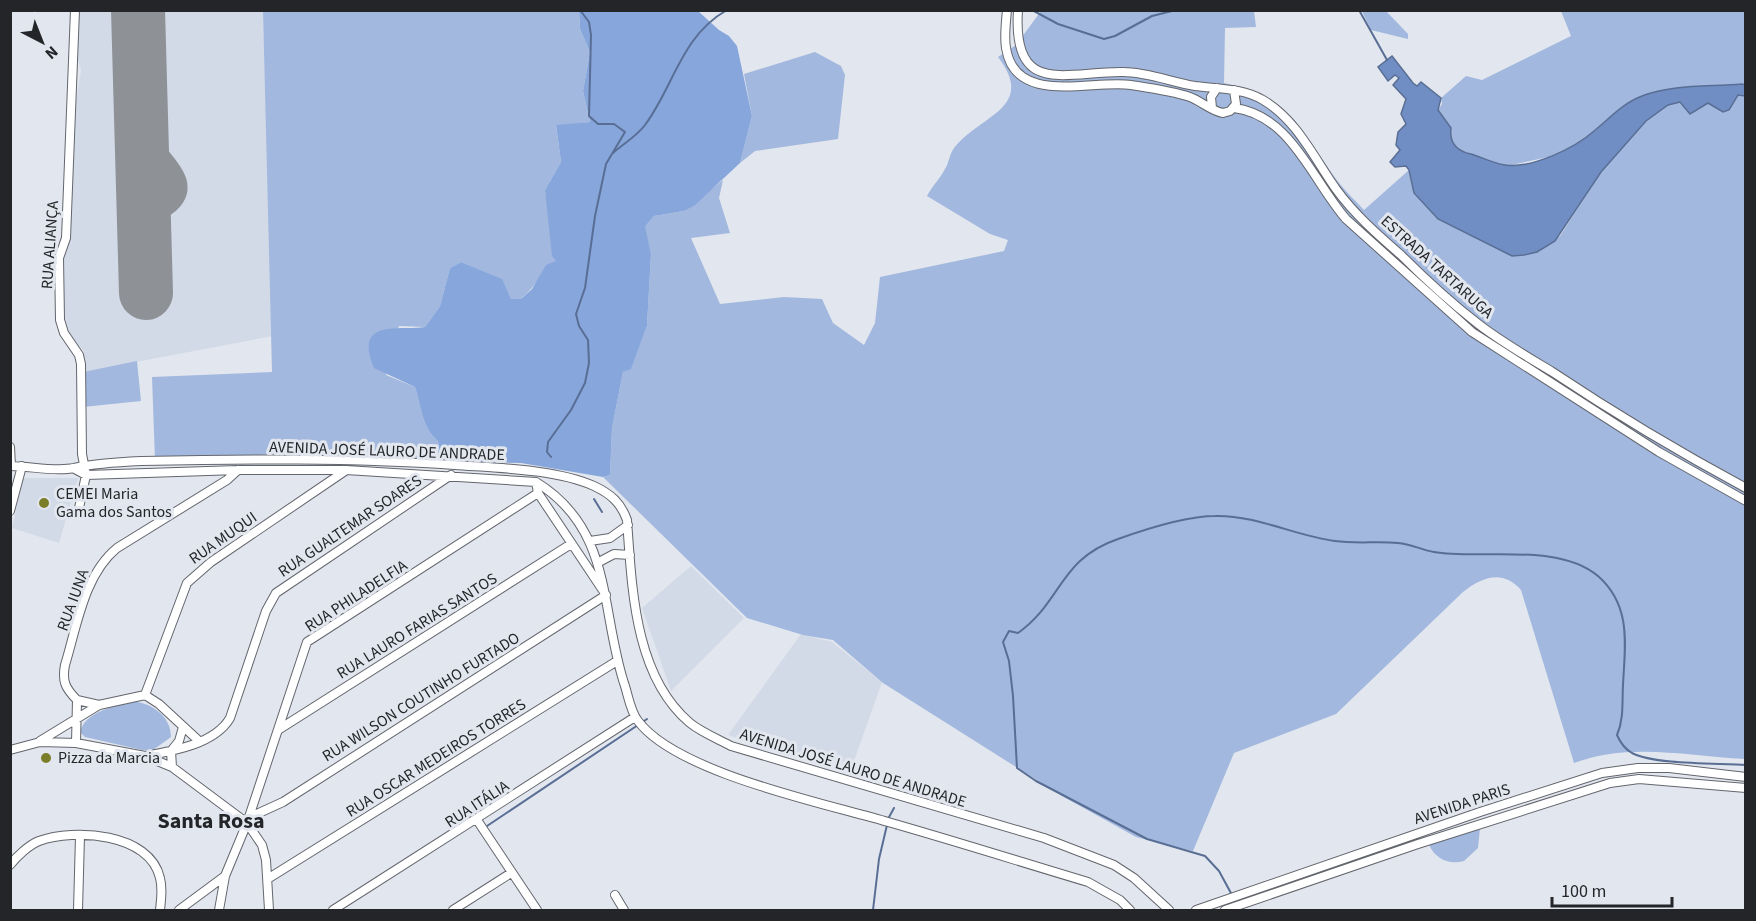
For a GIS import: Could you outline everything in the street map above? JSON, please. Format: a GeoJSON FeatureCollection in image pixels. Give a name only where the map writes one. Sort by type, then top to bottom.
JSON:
{"type":"FeatureCollection","features":[{"type":"Feature","properties":{"kind":"street","name":"RUA ALIANÇA"},"geometry":{"type":"LineString","coordinates":[[75,10],[66,238],[59,258],[60,321],[64,333],[79,355],[81,364],[82,454],[86,475]]}},
{"type":"Feature","properties":{"kind":"street"},"geometry":{"type":"LineString","coordinates":[[1007,10],[1006,48],[1014,66],[1029,80],[1057,88],[1105,84],[1134,86],[1188,96],[1222,114],[1234,108],[1237,99],[1234,90],[1122,72],[1062,76],[1047,74],[1031,66],[1021,50],[1017,38],[1018,10]]}},
{"type":"Feature","properties":{"kind":"street"},"geometry":{"type":"LineString","coordinates":[[1212,108],[1211,97],[1217,88]]}},
{"type":"Feature","properties":{"kind":"street","name":"ESTRADA TARTARUGA"},"geometry":{"type":"LineString","coordinates":[[1234,90],[1261,99],[1288,120],[1337,191],[1355,211],[1478,325],[1624,419],[1746,488]]}},
{"type":"Feature","properties":{"kind":"street","name":"ESTRADA TARTARUGA"},"geometry":{"type":"LineString","coordinates":[[1234,108],[1263,116],[1278,127],[1346,219],[1472,332],[1659,452],[1746,501]]}},
{"type":"Feature","properties":{"kind":"street"},"geometry":{"type":"LineString","coordinates":[[10,447],[11,466]]}},
{"type":"Feature","properties":{"kind":"street","name":"AVENIDA JOSÉ LAURO DE ANDRADE"},"geometry":{"type":"LineString","coordinates":[[11,466],[74,468],[84,464],[266,460],[406,462],[523,470],[594,486],[617,499],[623,509],[628,525],[641,640],[665,692],[691,724],[731,746],[1044,838],[1114,865],[1134,878],[1169,910]]}},
{"type":"Feature","properties":{"kind":"street"},"geometry":{"type":"LineString","coordinates":[[10,511],[22,466]]}},
{"type":"Feature","properties":{"kind":"street","name":"AVENIDA JOSÉ LAURO DE ANDRADE"},"geometry":{"type":"LineString","coordinates":[[74,468],[86,475],[238,470],[346,470],[536,482]]}},
{"type":"Feature","properties":{"kind":"street","name":"RUA IUNA"},"geometry":{"type":"LineString","coordinates":[[77,700],[66,689],[63,678],[65,665],[91,581],[103,560],[227,480],[238,470]]}},
{"type":"Feature","properties":{"kind":"street","name":"RUA MUQUI"},"geometry":{"type":"LineString","coordinates":[[145,695],[187,583],[211,562],[346,470]]}},
{"type":"Feature","properties":{"kind":"street"},"geometry":{"type":"LineString","coordinates":[[79,508],[86,475]]}},
{"type":"Feature","properties":{"kind":"street","name":"RUA GUALTEMAR SOARES"},"geometry":{"type":"LineString","coordinates":[[145,756],[171,751],[219,732],[230,718],[266,611],[276,592],[451,475]]}},
{"type":"Feature","properties":{"kind":"street"},"geometry":{"type":"LineString","coordinates":[[536,482],[538,493],[606,595]]}},
{"type":"Feature","properties":{"kind":"street"},"geometry":{"type":"LineString","coordinates":[[536,482],[550,491],[569,511],[590,541],[599,562],[617,661],[636,719],[679,755],[747,781],[1088,882],[1120,900],[1130,910]]}},
{"type":"Feature","properties":{"kind":"street","name":"RUA PHILADELFIA"},"geometry":{"type":"LineString","coordinates":[[219,910],[225,876],[247,820],[307,642],[538,493]]}},
{"type":"Feature","properties":{"kind":"street"},"geometry":{"type":"LineString","coordinates":[[590,541],[610,538],[628,525]]}},
{"type":"Feature","properties":{"kind":"street","name":"RUA LAURO FARIAS SANTOS"},"geometry":{"type":"LineString","coordinates":[[278,730],[571,544]]}},
{"type":"Feature","properties":{"kind":"street"},"geometry":{"type":"LineString","coordinates":[[599,562],[614,554],[630,555]]}},
{"type":"Feature","properties":{"kind":"street","name":"RUA WILSON COUTINHO FURTADO"},"geometry":{"type":"LineString","coordinates":[[247,820],[283,802],[606,595]]}},
{"type":"Feature","properties":{"kind":"street","name":"RUA OSCAR MEDEIROS TORRES"},"geometry":{"type":"LineString","coordinates":[[269,878],[617,661]]}},
{"type":"Feature","properties":{"kind":"street"},"geometry":{"type":"LineString","coordinates":[[10,750],[40,742],[99,705],[145,695],[159,704],[199,741]]}},
{"type":"Feature","properties":{"kind":"street"},"geometry":{"type":"LineString","coordinates":[[76,743],[77,700],[99,705]]}},
{"type":"Feature","properties":{"kind":"street","name":"RUA ITÁLIA"},"geometry":{"type":"LineString","coordinates":[[333,910],[636,719]]}},
{"type":"Feature","properties":{"kind":"street"},"geometry":{"type":"LineString","coordinates":[[172,767],[171,751],[179,741],[183,728]]}},
{"type":"Feature","properties":{"kind":"street"},"geometry":{"type":"LineString","coordinates":[[40,742],[76,743],[145,756],[172,767],[247,820],[261,845],[269,878],[269,910]]}},
{"type":"Feature","properties":{"kind":"street","name":"AVENIDA PARIS"},"geometry":{"type":"LineString","coordinates":[[1196,910],[1602,773],[1638,768],[1746,777]]}},
{"type":"Feature","properties":{"kind":"street","name":"AVENIDA PARIS"},"geometry":{"type":"LineString","coordinates":[[1226,910],[1451,833],[1610,783],[1639,778],[1746,788]]}},
{"type":"Feature","properties":{"kind":"street"},"geometry":{"type":"LineString","coordinates":[[477,820],[537,910]]}},
{"type":"Feature","properties":{"kind":"street"},"geometry":{"type":"LineString","coordinates":[[10,865],[39,841],[80,836],[120,839],[139,848],[152,861],[160,876],[160,910]]}},
{"type":"Feature","properties":{"kind":"street"},"geometry":{"type":"LineString","coordinates":[[78,910],[80,836]]}},
{"type":"Feature","properties":{"kind":"street"},"geometry":{"type":"LineString","coordinates":[[453,910],[511,873]]}},
{"type":"Feature","properties":{"kind":"street"},"geometry":{"type":"LineString","coordinates":[[179,910],[225,876]]}},
{"type":"Feature","properties":{"kind":"street"},"geometry":{"type":"LineString","coordinates":[[615,895],[624,910]]}},
{"type":"Feature","properties":{"kind":"shaded area"},"geometry":{"type":"Polygon","coordinates":[[[79,11],[263,11],[273,336],[83,372],[84,351],[63,328],[62,260],[70,236],[75,109],[81,70],[78,60],[79,11]]]}},
{"type":"Feature","properties":{"kind":"shaded area"},"geometry":{"type":"Polygon","coordinates":[[[263,11],[579,11],[580,29],[590,52],[583,91],[590,122],[556,126],[561,162],[545,190],[557,261],[521,299],[511,299],[501,279],[461,262],[450,268],[440,306],[425,327],[399,326],[386,375],[415,387],[425,423],[438,441],[441,461],[277,457],[277,454],[155,460],[152,377],[272,372],[263,11]]]}},
{"type":"Feature","properties":{"kind":"shaded area"},"geometry":{"type":"Polygon","coordinates":[[[579,11],[698,11],[729,36],[737,46],[752,116],[740,163],[695,205],[684,211],[654,216],[645,226],[651,254],[647,326],[631,369],[623,372],[612,428],[610,475],[603,477],[521,463],[441,461],[438,441],[425,423],[415,387],[374,368],[369,352],[369,341],[374,334],[382,330],[425,327],[440,306],[450,268],[461,262],[502,279],[511,299],[521,299],[532,289],[546,265],[556,261],[552,256],[545,190],[561,162],[556,125],[590,122],[583,91],[590,52],[580,29],[579,11]]]}},
{"type":"Feature","properties":{"kind":"shaded area"},"geometry":{"type":"Polygon","coordinates":[[[1041,11],[1254,11],[1256,27],[1225,28],[1224,83],[1247,89],[1280,106],[1302,130],[1339,183],[1364,210],[1409,170],[1414,193],[1438,219],[1512,256],[1537,252],[1560,236],[1601,172],[1646,121],[1668,104],[1680,102],[1696,111],[1708,103],[1729,110],[1739,95],[1745,96],[1745,759],[1681,753],[1637,752],[1616,753],[1574,763],[1521,590],[1507,579],[1492,577],[1478,582],[1463,592],[1336,714],[1234,753],[1193,851],[1136,837],[1062,796],[883,683],[833,640],[803,635],[747,618],[603,477],[610,475],[612,428],[623,372],[631,368],[647,326],[651,254],[644,226],[654,216],[684,211],[723,180],[719,198],[730,233],[691,238],[720,304],[784,297],[822,299],[833,323],[864,345],[875,323],[880,277],[1004,251],[1008,240],[990,234],[927,196],[943,173],[954,148],[1008,100],[1011,88],[1008,74],[998,57],[1016,45],[1041,11]]]}},
{"type":"Feature","properties":{"kind":"shaded area"},"geometry":{"type":"Polygon","coordinates":[[[1362,11],[1386,11],[1408,34],[1408,39],[1371,30],[1362,11]]]}},
{"type":"Feature","properties":{"kind":"shaded area"},"geometry":{"type":"Polygon","coordinates":[[[1561,11],[1745,11],[1745,85],[1662,90],[1618,110],[1588,136],[1573,146],[1548,157],[1507,166],[1485,161],[1459,150],[1453,144],[1438,110],[1442,104],[1441,98],[1466,76],[1482,80],[1571,36],[1561,11]]]}},
{"type":"Feature","properties":{"kind":"shaded area"},"geometry":{"type":"Polygon","coordinates":[[[815,52],[841,66],[845,75],[838,139],[755,151],[740,163],[752,116],[744,74],[815,52]]]}},
{"type":"Feature","properties":{"kind":"shaded area"},"geometry":{"type":"Polygon","coordinates":[[[1392,56],[1413,83],[1417,86],[1421,82],[1441,98],[1438,110],[1451,128],[1451,138],[1458,148],[1466,153],[1505,165],[1527,164],[1552,156],[1586,138],[1629,103],[1654,92],[1666,89],[1742,84],[1745,85],[1745,96],[1738,95],[1729,110],[1723,112],[1708,103],[1690,114],[1680,102],[1668,105],[1646,121],[1601,172],[1555,241],[1537,252],[1512,256],[1438,219],[1414,193],[1406,166],[1395,167],[1390,162],[1400,150],[1396,145],[1398,132],[1406,124],[1401,114],[1406,99],[1393,85],[1399,78],[1395,75],[1388,81],[1378,67],[1392,56]]]}},
{"type":"Feature","properties":{"kind":"shaded area"},"geometry":{"type":"Polygon","coordinates":[[[137,361],[141,401],[83,407],[83,372],[137,361]]]}},
{"type":"Feature","properties":{"kind":"shaded area","name":"CEMEI Maria Gama dos Santos"},"geometry":{"type":"Polygon","coordinates":[[[23,478],[78,478],[59,543],[12,528],[23,478]]]}},
{"type":"Feature","properties":{"kind":"shaded area"},"geometry":{"type":"Polygon","coordinates":[[[691,566],[744,618],[671,691],[642,608],[691,566]]]}},
{"type":"Feature","properties":{"kind":"shaded area"},"geometry":{"type":"Polygon","coordinates":[[[801,634],[832,642],[882,682],[850,772],[728,735],[801,634]]]}},
{"type":"Feature","properties":{"kind":"shaded area"},"geometry":{"type":"Polygon","coordinates":[[[130,701],[145,704],[158,711],[167,722],[171,737],[153,750],[142,750],[85,737],[80,732],[83,725],[94,715],[130,701]]]}},
{"type":"Feature","properties":{"kind":"shaded area"},"geometry":{"type":"Polygon","coordinates":[[[1480,828],[1478,848],[1464,861],[1443,860],[1429,845],[1480,828]]]}},
{"type":"Feature","properties":{"kind":"waterway"},"geometry":{"type":"LineString","coordinates":[[551,457],[547,452],[548,442],[571,410],[585,383],[589,363],[588,340],[579,326],[576,314],[585,288],[595,216],[606,164],[625,132],[614,124],[598,124],[589,116],[591,35],[589,22],[580,10]]}},
{"type":"Feature","properties":{"kind":"waterway"},"geometry":{"type":"LineString","coordinates":[[613,153],[645,125],[688,48],[711,21],[727,10]]}},
{"type":"Feature","properties":{"kind":"waterway"},"geometry":{"type":"LineString","coordinates":[[1032,10],[1058,24],[1104,39],[1115,36],[1152,16],[1176,10]]}},
{"type":"Feature","properties":{"kind":"waterway"},"geometry":{"type":"LineString","coordinates":[[1359,10],[1387,60]]}},
{"type":"Feature","properties":{"kind":"waterway"},"geometry":{"type":"LineString","coordinates":[[594,499],[602,512]]}},
{"type":"Feature","properties":{"kind":"waterway"},"geometry":{"type":"LineString","coordinates":[[1232,895],[1219,871],[1205,856],[1147,839],[1036,781],[1017,768],[1013,696],[1009,661],[1003,642],[1009,631],[1018,633],[1033,621],[1072,569],[1084,558],[1118,539],[1166,524],[1192,518],[1231,517],[1261,522],[1335,541],[1398,543],[1453,554],[1541,556],[1562,559],[1581,566],[1598,576],[1609,588],[1617,600],[1621,613],[1625,655],[1622,717],[1617,735],[1623,745],[1632,753],[1656,760],[1746,765]]}},
{"type":"Feature","properties":{"kind":"waterway"},"geometry":{"type":"LineString","coordinates":[[487,826],[647,719]]}},
{"type":"Feature","properties":{"kind":"waterway"},"geometry":{"type":"LineString","coordinates":[[888,819],[894,808]]}},
{"type":"Feature","properties":{"kind":"waterway"},"geometry":{"type":"LineString","coordinates":[[873,910],[879,859],[887,825]]}},
{"type":"Feature","properties":{"kind":"taxiway"},"geometry":{"type":"LineString","coordinates":[[141,106],[148,139],[172,172],[177,187],[169,203],[157,211],[144,215]]}},
{"type":"Feature","properties":{"kind":"runway"},"geometry":{"type":"LineString","coordinates":[[138,10],[146,293]]}},
{"type":"Feature","properties":{"kind":"place","name":"CEMEI Maria Gama dos Santos"},"geometry":{"type":"Point","coordinates":[44,503]}},
{"type":"Feature","properties":{"kind":"place","name":"Pizza da Marcia"},"geometry":{"type":"Point","coordinates":[46,758]}},
{"type":"Feature","properties":{"kind":"district","name":"Santa Rosa"},"geometry":{"type":"Point","coordinates":[211,821]}}]}
